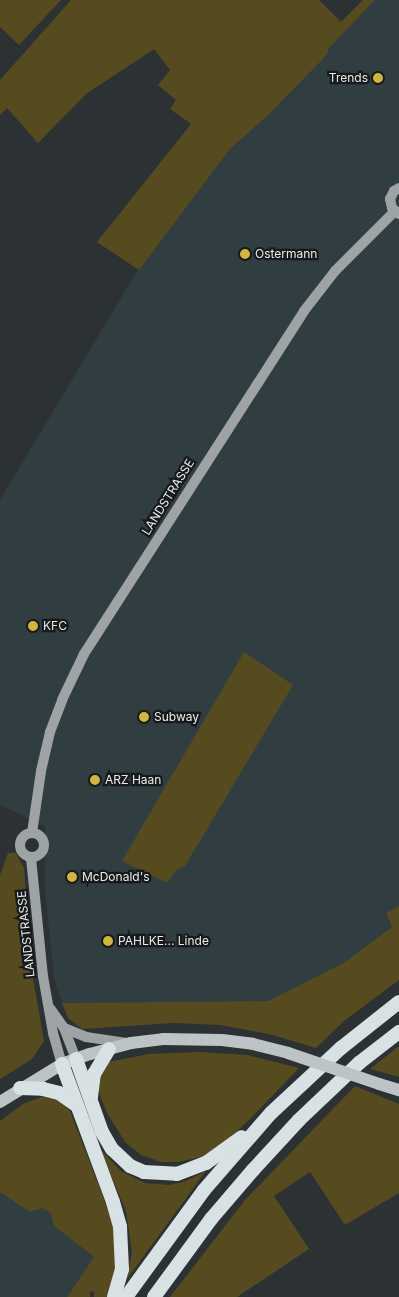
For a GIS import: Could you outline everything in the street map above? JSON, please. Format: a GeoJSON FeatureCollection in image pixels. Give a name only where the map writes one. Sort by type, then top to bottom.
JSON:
{"type":"FeatureCollection","features":[{"type":"Feature","properties":{"kind":"highway"},"geometry":{"type":"LineString","coordinates":[[126,1297],[147,1265],[204,1190],[271,1113],[340,1048],[399,1002]]}},
{"type":"Feature","properties":{"kind":"highway"},"geometry":{"type":"LineString","coordinates":[[154,1297],[211,1219],[299,1120],[358,1063],[399,1032]]}},
{"type":"Feature","properties":{"kind":"highway"},"geometry":{"type":"LineString","coordinates":[[91,1103],[94,1074],[109,1049]]}},
{"type":"Feature","properties":{"kind":"highway"},"geometry":{"type":"LineString","coordinates":[[76,1059],[102,1132],[112,1149],[130,1166],[144,1172],[177,1174],[206,1163],[233,1145],[271,1113]]}},
{"type":"Feature","properties":{"kind":"highway"},"geometry":{"type":"LineString","coordinates":[[62,1064],[113,1202],[120,1227],[123,1248],[122,1269],[114,1297]]}},
{"type":"Feature","properties":{"kind":"highway"},"geometry":{"type":"LineString","coordinates":[[20,1088],[43,1089],[59,1093],[76,1104]]}},
{"type":"Feature","properties":{"kind":"main road"},"geometry":{"type":"LineString","coordinates":[[397,212],[390,199],[394,191],[399,188]]}},
{"type":"Feature","properties":{"kind":"main road","name":"LANDSTRASSE"},"geometry":{"type":"LineString","coordinates":[[32,833],[41,771],[50,732],[62,700],[84,654],[190,485],[304,310],[335,271],[397,212]]}},
{"type":"Feature","properties":{"kind":"main road"},"geometry":{"type":"LineString","coordinates":[[32,833],[41,837],[45,846],[41,854],[31,858],[23,854],[20,845],[23,837],[32,833]]}},
{"type":"Feature","properties":{"kind":"main road","name":"LANDSTRASSE"},"geometry":{"type":"LineString","coordinates":[[31,858],[40,960],[53,1033],[62,1064]]}},
{"type":"Feature","properties":{"kind":"main road","name":"LANDSTRASSE"},"geometry":{"type":"LineString","coordinates":[[49,1007],[64,1028],[76,1059]]}},
{"type":"Feature","properties":{"kind":"main road"},"geometry":{"type":"LineString","coordinates":[[64,1028],[86,1037],[131,1043]]}},
{"type":"Feature","properties":{"kind":"main road"},"geometry":{"type":"LineString","coordinates":[[0,1102],[62,1064],[131,1043],[163,1039],[215,1039],[253,1044],[288,1053],[399,1090]]}},
{"type":"Feature","properties":{"kind":"shaded area"},"geometry":{"type":"Polygon","coordinates":[[[0,0],[61,0],[19,45],[0,27],[0,0]]]}},
{"type":"Feature","properties":{"kind":"shaded area"},"geometry":{"type":"Polygon","coordinates":[[[71,0],[319,0],[341,22],[363,0],[375,0],[328,49],[329,52],[325,57],[265,118],[230,149],[139,270],[97,242],[191,124],[170,109],[176,100],[158,85],[170,70],[154,49],[86,94],[38,143],[7,108],[0,115],[0,80],[71,0]]]}},
{"type":"Feature","properties":{"kind":"shaded area"},"geometry":{"type":"Polygon","coordinates":[[[375,0],[399,0],[399,906],[386,913],[392,927],[345,962],[268,1001],[62,1003],[54,978],[45,889],[45,826],[0,805],[0,500],[136,273],[230,149],[265,118],[325,57],[329,52],[327,49],[375,0]]]}},
{"type":"Feature","properties":{"kind":"shaded area"},"geometry":{"type":"Polygon","coordinates":[[[244,652],[293,685],[185,866],[178,869],[167,883],[122,861],[244,652]]]}},
{"type":"Feature","properties":{"kind":"shaded area"},"geometry":{"type":"Polygon","coordinates":[[[8,853],[16,853],[24,868],[31,966],[44,1041],[32,1059],[0,1079],[0,875],[8,853]]]}},
{"type":"Feature","properties":{"kind":"shaded area"},"geometry":{"type":"Polygon","coordinates":[[[399,906],[399,980],[344,1021],[316,1048],[269,1034],[220,1025],[174,1023],[82,1029],[68,1018],[62,1003],[268,1001],[345,962],[392,927],[386,913],[399,906]]]}},
{"type":"Feature","properties":{"kind":"shaded area"},"geometry":{"type":"Polygon","coordinates":[[[399,1046],[399,1077],[370,1069],[399,1046]]]}},
{"type":"Feature","properties":{"kind":"shaded area"},"geometry":{"type":"Polygon","coordinates":[[[200,1052],[247,1055],[299,1068],[219,1148],[205,1156],[178,1162],[161,1162],[141,1155],[125,1142],[107,1113],[97,1088],[101,1070],[108,1062],[149,1054],[200,1052]]]}},
{"type":"Feature","properties":{"kind":"shaded area"},"geometry":{"type":"Polygon","coordinates":[[[355,1086],[399,1104],[399,1193],[345,1225],[310,1172],[274,1196],[309,1249],[237,1297],[170,1297],[245,1200],[355,1086]]]}},
{"type":"Feature","properties":{"kind":"shaded area"},"geometry":{"type":"Polygon","coordinates":[[[44,1096],[59,1101],[70,1111],[115,1228],[119,1264],[107,1297],[94,1297],[94,1291],[90,1292],[90,1297],[67,1297],[94,1257],[54,1226],[51,1213],[42,1208],[30,1212],[0,1192],[0,1121],[23,1104],[44,1096]]]}},
{"type":"Feature","properties":{"kind":"shaded area"},"geometry":{"type":"Polygon","coordinates":[[[100,1149],[121,1171],[145,1183],[169,1185],[186,1181],[206,1171],[127,1279],[132,1252],[126,1211],[100,1149]]]}},
{"type":"Feature","properties":{"kind":"shaded area"},"geometry":{"type":"Polygon","coordinates":[[[0,1192],[30,1211],[42,1208],[51,1213],[54,1226],[94,1257],[67,1297],[0,1297],[0,1192]]]}},
{"type":"Feature","properties":{"kind":"place","name":"Trends"},"geometry":{"type":"Point","coordinates":[378,78]}},
{"type":"Feature","properties":{"kind":"place","name":"Ostermann"},"geometry":{"type":"Point","coordinates":[245,254]}},
{"type":"Feature","properties":{"kind":"place","name":"KFC"},"geometry":{"type":"Point","coordinates":[33,626]}},
{"type":"Feature","properties":{"kind":"place","name":"Subway"},"geometry":{"type":"Point","coordinates":[144,717]}},
{"type":"Feature","properties":{"kind":"place","name":"ARZ Haan"},"geometry":{"type":"Point","coordinates":[95,780]}},
{"type":"Feature","properties":{"kind":"place","name":"McDonald's"},"geometry":{"type":"Point","coordinates":[72,877]}},
{"type":"Feature","properties":{"kind":"place","name":"PAHLKE... Linde"},"geometry":{"type":"Point","coordinates":[108,941]}}]}
